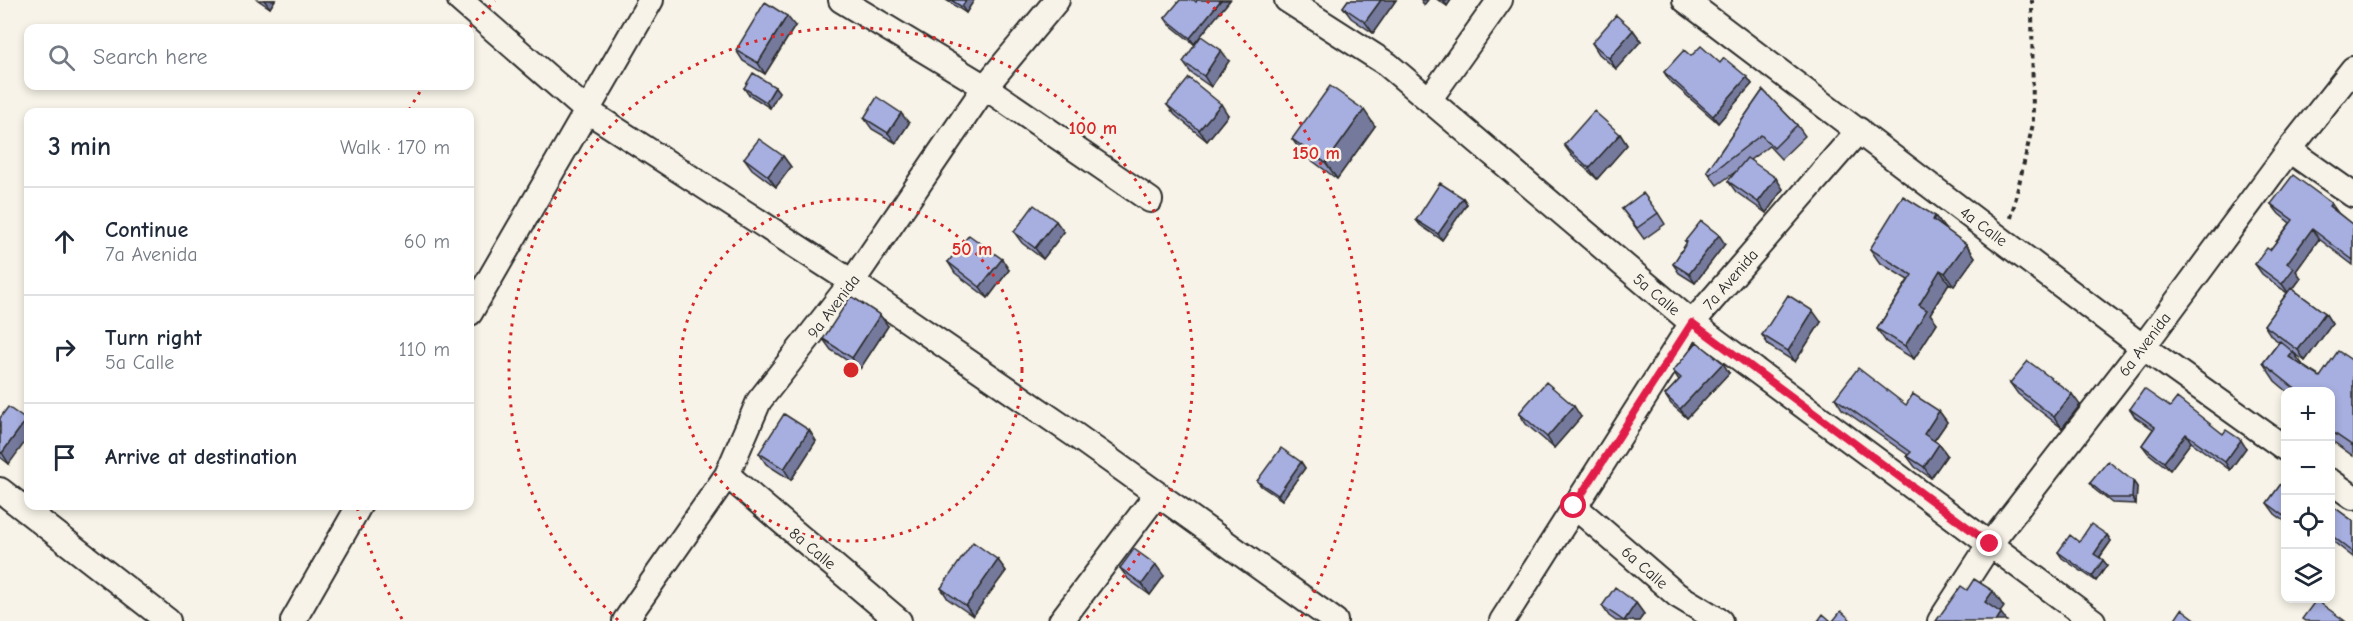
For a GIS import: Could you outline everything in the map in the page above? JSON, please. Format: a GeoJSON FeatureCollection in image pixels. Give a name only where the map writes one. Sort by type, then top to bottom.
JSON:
{"type":"FeatureCollection","features":[{"type":"Feature","properties":{"kind":"street"},"geometry":{"type":"LineString","coordinates":[[460,0],[586,110],[852,282],[1335,621]]}},
{"type":"Feature","properties":{"kind":"street"},"geometry":{"type":"LineString","coordinates":[[474,306],[651,0]]}},
{"type":"Feature","properties":{"kind":"street"},"geometry":{"type":"LineString","coordinates":[[841,0],[985,87],[1150,200]]}},
{"type":"Feature","properties":{"kind":"street","name":"9a Avenida"},"geometry":{"type":"LineString","coordinates":[[625,621],[727,475],[759,401],[852,282],[985,87],[1057,0]]}},
{"type":"Feature","properties":{"kind":"street","name":"5a Calle"},"geometry":{"type":"LineString","coordinates":[[1287,0],[1387,64],[1692,323],[2093,621]]}},
{"type":"Feature","properties":{"kind":"street"},"geometry":{"type":"LineString","coordinates":[[1429,100],[1500,0]]}},
{"type":"Feature","properties":{"kind":"street","name":"4a Calle"},"geometry":{"type":"LineString","coordinates":[[1685,0],[2143,347],[2281,445]]}},
{"type":"Feature","properties":{"kind":"street","name":"6a Avenida"},"geometry":{"type":"LineString","coordinates":[[1940,621],[1990,544],[2143,347],[2289,150],[2353,69]]}},
{"type":"Feature","properties":{"kind":"street","name":"7a Avenida"},"geometry":{"type":"LineString","coordinates":[[1502,621],[1692,323],[1858,130]]}},
{"type":"Feature","properties":{"kind":"street"},"geometry":{"type":"LineString","coordinates":[[2289,150],[2353,195]]}},
{"type":"Feature","properties":{"kind":"street","name":"8a Calle"},"geometry":{"type":"LineString","coordinates":[[727,475],[899,621]]}},
{"type":"Feature","properties":{"kind":"street"},"geometry":{"type":"LineString","coordinates":[[2335,484],[2353,497]]}},
{"type":"Feature","properties":{"kind":"street"},"geometry":{"type":"LineString","coordinates":[[0,490],[24,509]]}},
{"type":"Feature","properties":{"kind":"street"},"geometry":{"type":"LineString","coordinates":[[1061,621],[1157,494]]}},
{"type":"Feature","properties":{"kind":"street","name":"6a Calle"},"geometry":{"type":"LineString","coordinates":[[1574,506],[1677,595],[1720,621]]}},
{"type":"Feature","properties":{"kind":"street"},"geometry":{"type":"LineString","coordinates":[[26,510],[168,621]]}},
{"type":"Feature","properties":{"kind":"street"},"geometry":{"type":"LineString","coordinates":[[293,621],[357,510]]}},
{"type":"Feature","properties":{"kind":"path"},"geometry":{"type":"LineString","coordinates":[[2005,242],[2033,124],[2032,0]]}},
{"type":"Feature","properties":{"kind":"building"},"geometry":{"type":"Polygon","coordinates":[[[951,0],[966,0],[962,7],[951,0]]]}},
{"type":"Feature","properties":{"kind":"building"},"geometry":{"type":"Polygon","coordinates":[[[1180,0],[1196,2],[1197,0],[1221,0],[1190,38],[1165,18],[1180,0]]]}},
{"type":"Feature","properties":{"kind":"building"},"geometry":{"type":"Polygon","coordinates":[[[1348,0],[1381,0],[1365,22],[1343,7],[1348,0]]]}},
{"type":"Feature","properties":{"kind":"building"},"geometry":{"type":"Polygon","coordinates":[[[765,2],[787,16],[758,63],[736,50],[765,2]]]}},
{"type":"Feature","properties":{"kind":"building"},"geometry":{"type":"Polygon","coordinates":[[[1616,15],[1633,30],[1609,58],[1592,43],[1616,15]]]}},
{"type":"Feature","properties":{"kind":"building"},"geometry":{"type":"Polygon","coordinates":[[[1201,36],[1221,50],[1204,76],[1183,62],[1201,36]]]}},
{"type":"Feature","properties":{"kind":"building"},"geometry":{"type":"Polygon","coordinates":[[[1701,46],[1720,63],[1724,58],[1747,77],[1713,116],[1664,72],[1684,50],[1691,56],[1701,46]]]}},
{"type":"Feature","properties":{"kind":"building"},"geometry":{"type":"Polygon","coordinates":[[[753,73],[775,87],[766,102],[744,88],[753,73]]]}},
{"type":"Feature","properties":{"kind":"building"},"geometry":{"type":"Polygon","coordinates":[[[1189,78],[1221,104],[1199,130],[1167,105],[1189,78]]]}},
{"type":"Feature","properties":{"kind":"building"},"geometry":{"type":"Polygon","coordinates":[[[1330,86],[1364,110],[1326,163],[1292,139],[1330,86]]]}},
{"type":"Feature","properties":{"kind":"building"},"geometry":{"type":"Polygon","coordinates":[[[1763,90],[1797,125],[1774,148],[1761,135],[1710,174],[1707,171],[1763,90]]]}},
{"type":"Feature","properties":{"kind":"building"},"geometry":{"type":"Polygon","coordinates":[[[877,97],[901,113],[888,133],[864,118],[877,97]]]}},
{"type":"Feature","properties":{"kind":"building"},"geometry":{"type":"Polygon","coordinates":[[[1594,111],[1620,134],[1589,168],[1564,145],[1594,111]]]}},
{"type":"Feature","properties":{"kind":"building"},"geometry":{"type":"Polygon","coordinates":[[[759,139],[783,156],[768,176],[744,158],[759,139]]]}},
{"type":"Feature","properties":{"kind":"building"},"geometry":{"type":"Polygon","coordinates":[[[1747,158],[1776,178],[1758,202],[1728,181],[1747,158]]]}},
{"type":"Feature","properties":{"kind":"building"},"geometry":{"type":"Polygon","coordinates":[[[2293,175],[2331,203],[2329,206],[2353,225],[2353,260],[2312,229],[2287,263],[2294,268],[2282,284],[2255,264],[2267,248],[2270,250],[2293,220],[2271,204],[2293,175]]]}},
{"type":"Feature","properties":{"kind":"building"},"geometry":{"type":"Polygon","coordinates":[[[1440,183],[1463,198],[1438,234],[1416,220],[1440,183]]]}},
{"type":"Feature","properties":{"kind":"building"},"geometry":{"type":"Polygon","coordinates":[[[1643,193],[1658,213],[1637,228],[1622,209],[1643,193]]]}},
{"type":"Feature","properties":{"kind":"building"},"geometry":{"type":"Polygon","coordinates":[[[1903,196],[1935,216],[1933,220],[1966,244],[1945,273],[1940,270],[1919,305],[1927,310],[1905,346],[1877,329],[1912,275],[1870,249],[1903,196]]]}},
{"type":"Feature","properties":{"kind":"building"},"geometry":{"type":"Polygon","coordinates":[[[1034,205],[1056,221],[1035,248],[1014,232],[1034,205]]]}},
{"type":"Feature","properties":{"kind":"building"},"geometry":{"type":"Polygon","coordinates":[[[1701,221],[1719,235],[1689,274],[1673,264],[1687,242],[1685,241],[1701,221]]]}},
{"type":"Feature","properties":{"kind":"building"},"geometry":{"type":"Polygon","coordinates":[[[969,235],[1002,259],[980,287],[948,262],[969,235]]]}},
{"type":"Feature","properties":{"kind":"building"},"geometry":{"type":"Polygon","coordinates":[[[2291,288],[2325,313],[2298,350],[2264,325],[2291,288]]]}},
{"type":"Feature","properties":{"kind":"building"},"geometry":{"type":"Polygon","coordinates":[[[1788,295],[1813,311],[1788,351],[1762,335],[1788,295]]]}},
{"type":"Feature","properties":{"kind":"building"},"geometry":{"type":"Polygon","coordinates":[[[851,296],[880,315],[852,358],[823,339],[851,296]]]}},
{"type":"Feature","properties":{"kind":"building"},"geometry":{"type":"Polygon","coordinates":[[[2280,341],[2293,352],[2289,357],[2320,377],[2338,351],[2353,361],[2353,446],[2335,434],[2335,387],[2293,387],[2263,363],[2280,341]]]}},
{"type":"Feature","properties":{"kind":"building"},"geometry":{"type":"Polygon","coordinates":[[[1697,342],[1723,363],[1680,409],[1665,395],[1681,378],[1673,371],[1697,342]]]}},
{"type":"Feature","properties":{"kind":"building"},"geometry":{"type":"Polygon","coordinates":[[[2028,361],[2072,394],[2054,417],[2010,383],[2028,361]]]}},
{"type":"Feature","properties":{"kind":"building"},"geometry":{"type":"Polygon","coordinates":[[[1858,368],[1906,405],[1913,394],[1939,411],[1924,434],[1939,444],[1924,467],[1907,456],[1911,452],[1835,398],[1858,368]]]}},
{"type":"Feature","properties":{"kind":"building"},"geometry":{"type":"Polygon","coordinates":[[[1546,382],[1574,406],[1547,437],[1519,413],[1546,382]]]}},
{"type":"Feature","properties":{"kind":"building"},"geometry":{"type":"Polygon","coordinates":[[[2144,389],[2170,407],[2177,398],[2223,434],[2226,430],[2241,440],[2225,462],[2186,434],[2164,462],[2142,445],[2155,427],[2130,409],[2144,389]]]}},
{"type":"Feature","properties":{"kind":"building"},"geometry":{"type":"Polygon","coordinates":[[[8,407],[24,419],[24,423],[2,453],[0,452],[0,418],[8,407]]]}},
{"type":"Feature","properties":{"kind":"building"},"geometry":{"type":"Polygon","coordinates":[[[784,414],[809,430],[784,469],[759,453],[784,414]]]}},
{"type":"Feature","properties":{"kind":"building"},"geometry":{"type":"Polygon","coordinates":[[[1281,448],[1301,462],[1278,495],[1257,481],[1281,448]]]}},
{"type":"Feature","properties":{"kind":"building"},"geometry":{"type":"Polygon","coordinates":[[[2108,461],[2133,481],[2132,498],[2108,498],[2090,483],[2108,461]]]}},
{"type":"Feature","properties":{"kind":"building"},"geometry":{"type":"Polygon","coordinates":[[[2281,484],[2281,513],[2267,503],[2281,484]]]}},
{"type":"Feature","properties":{"kind":"building"},"geometry":{"type":"Polygon","coordinates":[[[2335,508],[2353,521],[2353,552],[2335,538],[2335,508]]]}},
{"type":"Feature","properties":{"kind":"building"},"geometry":{"type":"Polygon","coordinates":[[[2091,524],[2107,535],[2094,554],[2103,560],[2092,576],[2058,552],[2070,535],[2079,542],[2091,524]]]}},
{"type":"Feature","properties":{"kind":"building"},"geometry":{"type":"Polygon","coordinates":[[[973,542],[998,560],[966,606],[941,588],[973,542]]]}},
{"type":"Feature","properties":{"kind":"building"},"geometry":{"type":"Polygon","coordinates":[[[1134,549],[1156,565],[1142,584],[1120,568],[1134,549]]]}},
{"type":"Feature","properties":{"kind":"building"},"geometry":{"type":"Polygon","coordinates":[[[1974,579],[1993,591],[1985,602],[2001,613],[1996,621],[1936,621],[1961,586],[1967,590],[1974,579]]]}},
{"type":"Feature","properties":{"kind":"building"},"geometry":{"type":"Polygon","coordinates":[[[1615,587],[1636,603],[1624,621],[1602,606],[1615,587]]]}},
{"type":"Feature","properties":{"kind":"building"},"geometry":{"type":"Polygon","coordinates":[[[2314,603],[2320,603],[2345,621],[2305,621],[2302,619],[2314,603]]]}},
{"type":"Feature","properties":{"kind":"building"},"geometry":{"type":"Polygon","coordinates":[[[2182,609],[2198,621],[2174,621],[2182,609]]]}},
{"type":"Feature","properties":{"kind":"building"},"geometry":{"type":"Polygon","coordinates":[[[1841,611],[1852,621],[1833,621],[1841,611]]]}},
{"type":"Feature","properties":{"kind":"building"},"geometry":{"type":"Polygon","coordinates":[[[1823,614],[1831,621],[1818,621],[1823,614]]]}},
{"type":"Feature","properties":{"kind":"route"},"geometry":{"type":"LineString","coordinates":[[1574,506],[1692,323],[1990,544]]}}]}
